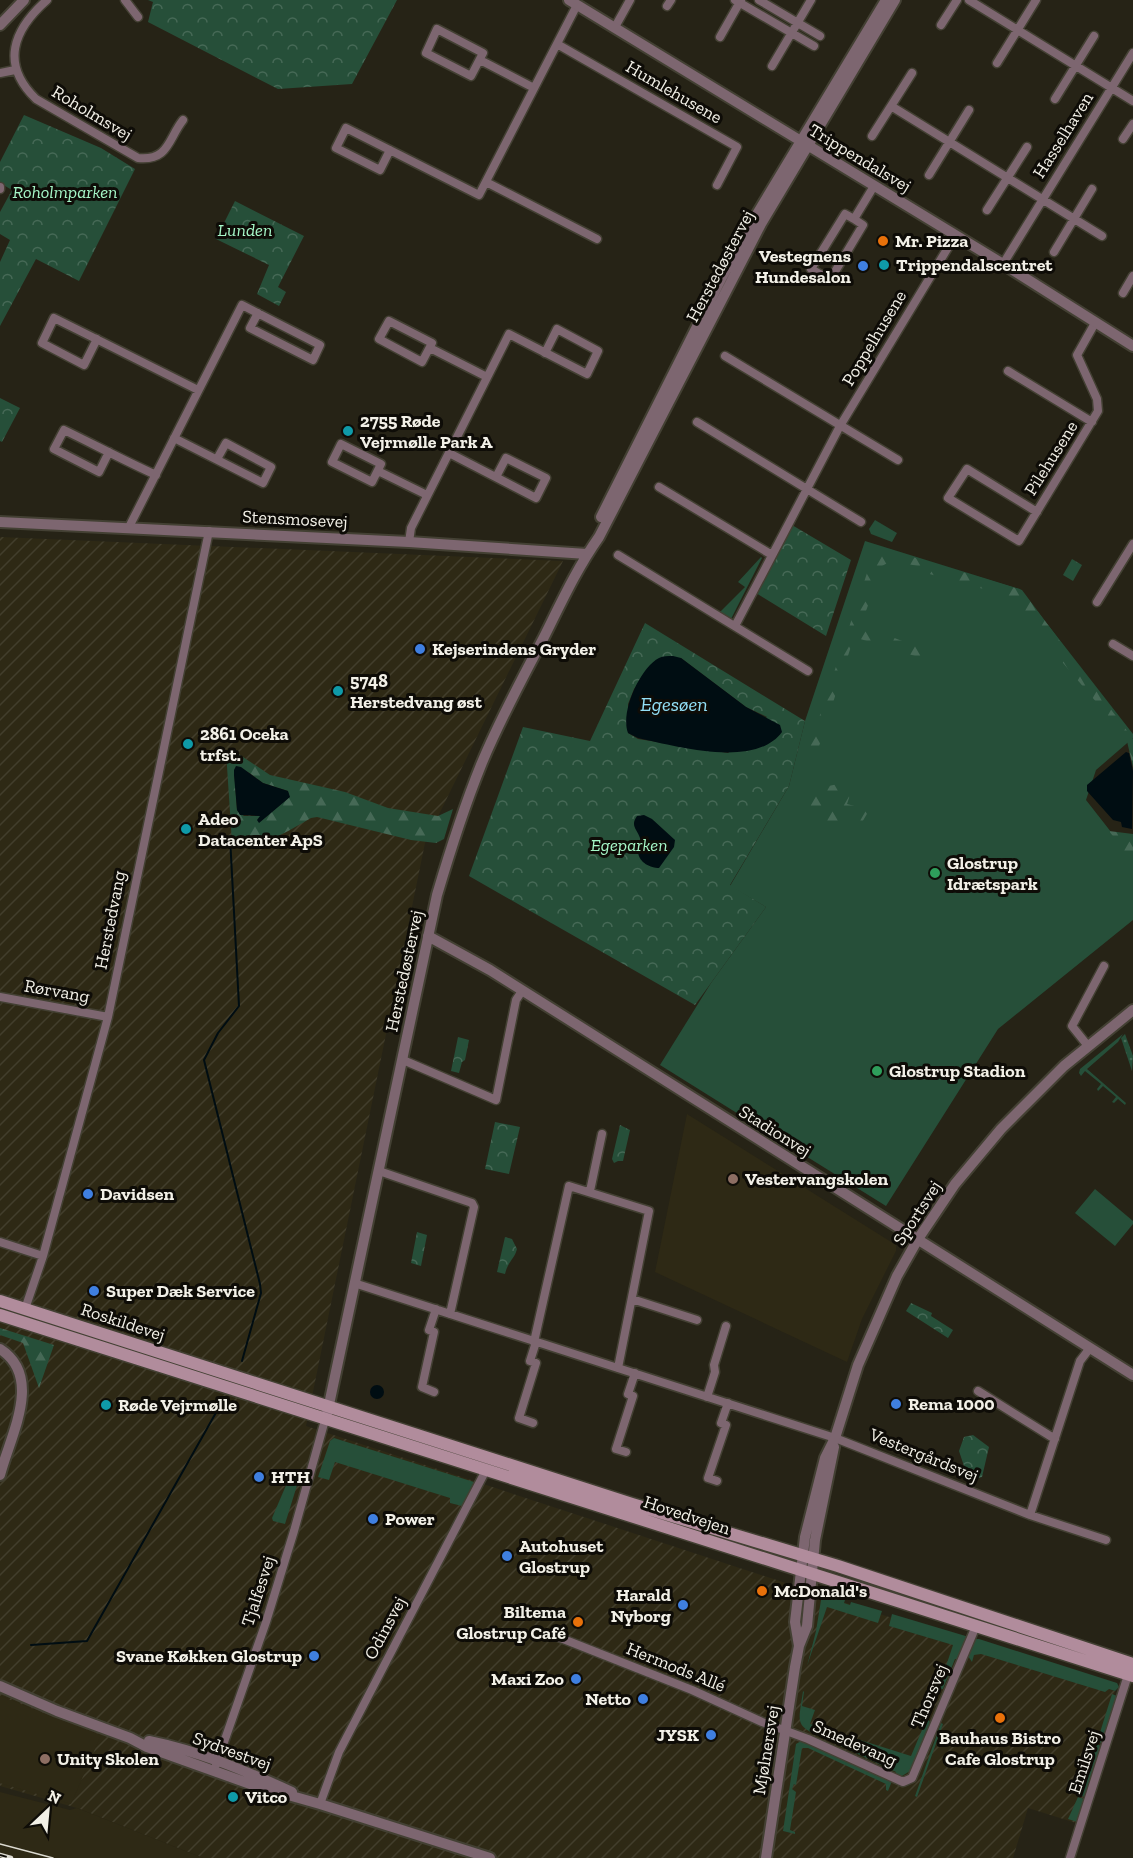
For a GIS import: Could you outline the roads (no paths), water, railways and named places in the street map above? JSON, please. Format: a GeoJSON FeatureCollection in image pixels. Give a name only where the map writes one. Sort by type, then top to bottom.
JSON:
{"type":"FeatureCollection","features":[{"type":"Feature","properties":{"kind":"main road","name":"Roskildevej"},"geometry":{"type":"LineString","coordinates":[[0,1301],[235,1376]]}},
{"type":"Feature","properties":{"kind":"main road","name":"Roskildevej"},"geometry":{"type":"LineString","coordinates":[[0,1315],[230,1389]]}},
{"type":"Feature","properties":{"kind":"main road","name":"Hovedvejen"},"geometry":{"type":"LineString","coordinates":[[235,1376],[621,1501],[809,1558],[1131,1672]]}},
{"type":"Feature","properties":{"kind":"main road","name":"Hovedvejen"},"geometry":{"type":"LineString","coordinates":[[230,1389],[807,1573],[1131,1672]]}},
{"type":"Feature","properties":{"kind":"street"},"geometry":{"type":"LineString","coordinates":[[0,25],[24,0]]}},
{"type":"Feature","properties":{"kind":"street"},"geometry":{"type":"LineString","coordinates":[[0,73],[15,70],[13,48],[16,39],[35,11],[47,0]]}},
{"type":"Feature","properties":{"kind":"street"},"geometry":{"type":"LineString","coordinates":[[125,0],[138,16]]}},
{"type":"Feature","properties":{"kind":"street"},"geometry":{"type":"LineString","coordinates":[[615,27],[630,0]]}},
{"type":"Feature","properties":{"kind":"street"},"geometry":{"type":"LineString","coordinates":[[759,0],[820,36]]}},
{"type":"Feature","properties":{"kind":"street"},"geometry":{"type":"LineString","coordinates":[[772,66],[811,0]]}},
{"type":"Feature","properties":{"kind":"street","name":"Herstedøstervej"},"geometry":{"type":"LineString","coordinates":[[325,1420],[437,895],[454,837],[481,764],[587,554],[599,537],[803,143],[886,0]]}},
{"type":"Feature","properties":{"kind":"street","name":"Herstedøstervej"},"geometry":{"type":"LineString","coordinates":[[803,143],[895,0]]}},
{"type":"Feature","properties":{"kind":"street"},"geometry":{"type":"LineString","coordinates":[[941,26],[957,0]]}},
{"type":"Feature","properties":{"kind":"street","name":"Hasselhaven"},"geometry":{"type":"LineString","coordinates":[[969,0],[1133,101]]}},
{"type":"Feature","properties":{"kind":"street"},"geometry":{"type":"LineString","coordinates":[[997,63],[1036,0]]}},
{"type":"Feature","properties":{"kind":"street"},"geometry":{"type":"LineString","coordinates":[[720,37],[739,1],[814,46]]}},
{"type":"Feature","properties":{"kind":"street"},"geometry":{"type":"LineString","coordinates":[[390,150],[380,170],[336,148],[346,128],[390,150],[479,195],[566,27],[573,6]]}},
{"type":"Feature","properties":{"kind":"street","name":"Trippendalsvej"},"geometry":{"type":"LineString","coordinates":[[573,6],[615,27],[803,143],[871,190],[953,239],[1003,264],[1092,327],[1133,346]]}},
{"type":"Feature","properties":{"kind":"street"},"geometry":{"type":"LineString","coordinates":[[437,29],[483,53],[480,60],[471,76],[426,53],[437,29]]}},
{"type":"Feature","properties":{"kind":"street","name":"Hasselhaven"},"geometry":{"type":"LineString","coordinates":[[1055,99],[1094,36]]}},
{"type":"Feature","properties":{"kind":"street","name":"Humlehusene"},"geometry":{"type":"LineString","coordinates":[[557,44],[737,147],[717,185]]}},
{"type":"Feature","properties":{"kind":"street","name":"Hasselhaven"},"geometry":{"type":"LineString","coordinates":[[1003,264],[1133,53]]}},
{"type":"Feature","properties":{"kind":"street"},"geometry":{"type":"LineString","coordinates":[[480,60],[534,88]]}},
{"type":"Feature","properties":{"kind":"street","name":"Roholmsvej"},"geometry":{"type":"LineString","coordinates":[[15,70],[36,99],[138,158],[157,157],[165,152],[183,120]]}},
{"type":"Feature","properties":{"kind":"street"},"geometry":{"type":"LineString","coordinates":[[872,136],[912,73]]}},
{"type":"Feature","properties":{"kind":"street","name":"Hasselhaven"},"geometry":{"type":"LineString","coordinates":[[891,106],[1102,236]]}},
{"type":"Feature","properties":{"kind":"street"},"geometry":{"type":"LineString","coordinates":[[929,175],[969,110]]}},
{"type":"Feature","properties":{"kind":"street"},"geometry":{"type":"LineString","coordinates":[[1123,139],[1133,124]]}},
{"type":"Feature","properties":{"kind":"street","name":"Hasselhaven"},"geometry":{"type":"LineString","coordinates":[[987,210],[1027,147]]}},
{"type":"Feature","properties":{"kind":"street"},"geometry":{"type":"LineString","coordinates":[[486,182],[597,239]]}},
{"type":"Feature","properties":{"kind":"street"},"geometry":{"type":"LineString","coordinates":[[1054,252],[1092,189]]}},
{"type":"Feature","properties":{"kind":"street"},"geometry":{"type":"LineString","coordinates":[[856,215],[871,190]]}},
{"type":"Feature","properties":{"kind":"street"},"geometry":{"type":"LineString","coordinates":[[845,214],[856,215],[863,225],[830,280],[812,269],[845,214]]}},
{"type":"Feature","properties":{"kind":"street","name":"Poppelhusene"},"geometry":{"type":"LineString","coordinates":[[735,626],[840,426],[953,239]]}},
{"type":"Feature","properties":{"kind":"street"},"geometry":{"type":"LineString","coordinates":[[1123,293],[1133,276]]}},
{"type":"Feature","properties":{"kind":"street"},"geometry":{"type":"LineString","coordinates":[[129,527],[242,305],[258,313],[320,345],[313,360],[250,328],[258,313]]}},
{"type":"Feature","properties":{"kind":"street"},"geometry":{"type":"LineString","coordinates":[[97,339],[84,365],[42,343],[54,318],[97,339],[198,390]]}},
{"type":"Feature","properties":{"kind":"street"},"geometry":{"type":"LineString","coordinates":[[389,321],[432,343],[430,348],[422,362],[379,339],[389,321]]}},
{"type":"Feature","properties":{"kind":"street","name":"Pilehusene"},"geometry":{"type":"LineString","coordinates":[[1037,512],[967,469],[948,498],[1019,541],[1037,512],[1092,422],[1098,411],[1098,405],[1077,358],[1077,352],[1092,327]]}},
{"type":"Feature","properties":{"kind":"street"},"geometry":{"type":"LineString","coordinates":[[409,542],[411,528],[509,334],[545,353],[587,374],[598,351],[557,329],[545,353]]}},
{"type":"Feature","properties":{"kind":"street"},"geometry":{"type":"LineString","coordinates":[[430,348],[487,376]]}},
{"type":"Feature","properties":{"kind":"street"},"geometry":{"type":"LineString","coordinates":[[725,356],[898,460]]}},
{"type":"Feature","properties":{"kind":"street","name":"Pilehusene"},"geometry":{"type":"LineString","coordinates":[[1008,371],[1092,422]]}},
{"type":"Feature","properties":{"kind":"street"},"geometry":{"type":"LineString","coordinates":[[697,422],[861,522]]}},
{"type":"Feature","properties":{"kind":"street"},"geometry":{"type":"LineString","coordinates":[[109,452],[99,472],[54,449],[64,430],[109,452],[156,476]]}},
{"type":"Feature","properties":{"kind":"street"},"geometry":{"type":"LineString","coordinates":[[174,438],[263,483],[272,467],[225,442],[217,459]]}},
{"type":"Feature","properties":{"kind":"street"},"geometry":{"type":"LineString","coordinates":[[341,444],[381,465],[378,471],[372,482],[332,462],[341,444]]}},
{"type":"Feature","properties":{"kind":"street"},"geometry":{"type":"LineString","coordinates":[[449,453],[537,498],[546,478],[506,458],[496,477]]}},
{"type":"Feature","properties":{"kind":"street"},"geometry":{"type":"LineString","coordinates":[[378,471],[427,495]]}},
{"type":"Feature","properties":{"kind":"street"},"geometry":{"type":"LineString","coordinates":[[659,487],[772,555]]}},
{"type":"Feature","properties":{"kind":"street","name":"Stensmosevej"},"geometry":{"type":"LineString","coordinates":[[0,522],[209,531],[587,554]]}},
{"type":"Feature","properties":{"kind":"street","name":"Herstedvang"},"geometry":{"type":"LineString","coordinates":[[25,1310],[43,1256],[108,1017],[209,531]]}},
{"type":"Feature","properties":{"kind":"street"},"geometry":{"type":"LineString","coordinates":[[1097,602],[1133,544]]}},
{"type":"Feature","properties":{"kind":"street"},"geometry":{"type":"LineString","coordinates":[[618,555],[808,671]]}},
{"type":"Feature","properties":{"kind":"street"},"geometry":{"type":"LineString","coordinates":[[1113,644],[1133,656]]}},
{"type":"Feature","properties":{"kind":"street","name":"Stadionvej"},"geometry":{"type":"LineString","coordinates":[[428,936],[490,970],[1133,1375]]}},
{"type":"Feature","properties":{"kind":"street"},"geometry":{"type":"LineString","coordinates":[[1088,1046],[1072,1026],[1104,966]]}},
{"type":"Feature","properties":{"kind":"street"},"geometry":{"type":"LineString","coordinates":[[403,1060],[496,1100],[516,1000],[522,991]]}},
{"type":"Feature","properties":{"kind":"street","name":"Rørvang"},"geometry":{"type":"LineString","coordinates":[[0,997],[108,1017]]}},
{"type":"Feature","properties":{"kind":"street","name":"Sportsvej"},"geometry":{"type":"LineString","coordinates":[[807,1573],[835,1438],[858,1365],[897,1276],[918,1239],[955,1184],[1001,1129],[1036,1093],[1088,1046],[1133,1010]]}},
{"type":"Feature","properties":{"kind":"street"},"geometry":{"type":"LineString","coordinates":[[590,1191],[602,1134]]}},
{"type":"Feature","properties":{"kind":"street"},"geometry":{"type":"LineString","coordinates":[[379,1171],[472,1203],[474,1207],[450,1314]]}},
{"type":"Feature","properties":{"kind":"street"},"geometry":{"type":"LineString","coordinates":[[533,1423],[519,1418],[536,1363],[530,1361],[569,1186],[649,1211],[618,1368]]}},
{"type":"Feature","properties":{"kind":"street"},"geometry":{"type":"LineString","coordinates":[[0,1242],[43,1256]]}},
{"type":"Feature","properties":{"kind":"street","name":"Vestergårdsvej"},"geometry":{"type":"LineString","coordinates":[[354,1283],[835,1438],[1030,1515],[1106,1540]]}},
{"type":"Feature","properties":{"kind":"street"},"geometry":{"type":"LineString","coordinates":[[632,1299],[697,1320]]}},
{"type":"Feature","properties":{"kind":"street"},"geometry":{"type":"LineString","coordinates":[[434,1392],[422,1387],[434,1332],[429,1330],[436,1309]]}},
{"type":"Feature","properties":{"kind":"street"},"geometry":{"type":"LineString","coordinates":[[707,1397],[726,1326]]}},
{"type":"Feature","properties":{"kind":"street"},"geometry":{"type":"LineString","coordinates":[[1030,1515],[1080,1361],[1090,1348]]}},
{"type":"Feature","properties":{"kind":"street"},"geometry":{"type":"LineString","coordinates":[[0,1349],[18,1367],[22,1376],[23,1393],[0,1475]]}},
{"type":"Feature","properties":{"kind":"street"},"geometry":{"type":"LineString","coordinates":[[626,1452],[616,1449],[633,1396],[628,1394],[635,1373]]}},
{"type":"Feature","properties":{"kind":"street"},"geometry":{"type":"LineString","coordinates":[[978,1391],[1055,1439]]}},
{"type":"Feature","properties":{"kind":"street"},"geometry":{"type":"LineString","coordinates":[[717,1481],[708,1478],[726,1425],[721,1423],[728,1403]]}},
{"type":"Feature","properties":{"kind":"street","name":"Tjalfesvej"},"geometry":{"type":"LineString","coordinates":[[216,1766],[266,1622],[325,1420]]}},
{"type":"Feature","properties":{"kind":"street","name":"Odinsvej"},"geometry":{"type":"LineString","coordinates":[[320,1804],[339,1752],[486,1470]]}},
{"type":"Feature","properties":{"kind":"street","name":"Mjølnersvej"},"geometry":{"type":"LineString","coordinates":[[766,1858],[799,1646],[795,1622],[807,1573]]}},
{"type":"Feature","properties":{"kind":"street","name":"Thorsvej"},"geometry":{"type":"LineString","coordinates":[[912,1778],[976,1626]]}},
{"type":"Feature","properties":{"kind":"street","name":"Hermods Allé"},"geometry":{"type":"LineString","coordinates":[[553,1635],[692,1690],[785,1731]]}},
{"type":"Feature","properties":{"kind":"street","name":"Emilsvej"},"geometry":{"type":"LineString","coordinates":[[1070,1858],[1131,1672]]}},
{"type":"Feature","properties":{"kind":"street","name":"Sydvestvej"},"geometry":{"type":"LineString","coordinates":[[0,1686],[57,1711],[130,1738],[171,1746],[216,1766],[320,1804],[490,1858]]}},
{"type":"Feature","properties":{"kind":"street","name":"Smedevang"},"geometry":{"type":"LineString","coordinates":[[785,1731],[807,1738],[903,1782],[912,1778]]}},
{"type":"Feature","properties":{"kind":"water","name":"Egesøen"},"geometry":{"type":"Polygon","coordinates":[[[664,656],[681,658],[746,707],[780,725],[782,732],[770,743],[753,750],[734,752],[714,752],[672,746],[638,738],[628,733],[627,714],[633,691],[652,663],[664,656]]]}},
{"type":"Feature","properties":{"kind":"water"},"geometry":{"type":"Polygon","coordinates":[[[1126,752],[1129,753],[1133,771],[1132,829],[1122,827],[1121,822],[1113,820],[1087,791],[1087,785],[1126,752]]]}},
{"type":"Feature","properties":{"kind":"water"},"geometry":{"type":"Polygon","coordinates":[[[236,766],[241,767],[263,783],[288,791],[290,797],[259,823],[257,820],[260,816],[240,815],[237,810],[234,775],[236,766]]]}},
{"type":"Feature","properties":{"kind":"water"},"geometry":{"type":"Polygon","coordinates":[[[644,815],[652,819],[675,840],[674,847],[659,868],[646,864],[639,856],[640,840],[634,822],[637,816],[644,815]]]}},
{"type":"Feature","properties":{"kind":"water"},"geometry":{"type":"Polygon","coordinates":[[[374,1385],[380,1385],[384,1392],[380,1399],[374,1399],[370,1395],[370,1389],[374,1385]]]}},
{"type":"Feature","properties":{"kind":"waterway"},"geometry":{"type":"LineString","coordinates":[[230,837],[239,1006],[218,1033],[204,1060],[260,1284],[261,1293],[242,1361]]}},
{"type":"Feature","properties":{"kind":"waterway"},"geometry":{"type":"LineString","coordinates":[[31,1645],[87,1641],[222,1402]]}},
{"type":"Feature","properties":{"kind":"tram line"},"geometry":{"type":"LineString","coordinates":[[0,1844],[53,1858]]}},
{"type":"Feature","properties":{"kind":"railway"},"geometry":{"type":"LineString","coordinates":[[0,1855],[11,1858]]}},
{"type":"Feature","properties":{"kind":"place","name":"Mr. Pizza"},"geometry":{"type":"Point","coordinates":[883,241]}},
{"type":"Feature","properties":{"kind":"place","name":"Trippendalscentret"},"geometry":{"type":"Point","coordinates":[884,265]}},
{"type":"Feature","properties":{"kind":"place","name":"Vestegnens Hundesalon"},"geometry":{"type":"Point","coordinates":[863,266]}},
{"type":"Feature","properties":{"kind":"place","name":"2755 Røde Vejrmølle Park A"},"geometry":{"type":"Point","coordinates":[348,431]}},
{"type":"Feature","properties":{"kind":"place","name":"Kejserindens Gryder"},"geometry":{"type":"Point","coordinates":[420,649]}},
{"type":"Feature","properties":{"kind":"place","name":"5748 Herstedvang øst"},"geometry":{"type":"Point","coordinates":[338,691]}},
{"type":"Feature","properties":{"kind":"place","name":"2861 Oceka trfst."},"geometry":{"type":"Point","coordinates":[188,744]}},
{"type":"Feature","properties":{"kind":"place","name":"Adeo Datacenter ApS"},"geometry":{"type":"Point","coordinates":[186,829]}},
{"type":"Feature","properties":{"kind":"place","name":"Glostrup Idrætspark"},"geometry":{"type":"Point","coordinates":[935,873]}},
{"type":"Feature","properties":{"kind":"place","name":"Glostrup Stadion"},"geometry":{"type":"Point","coordinates":[877,1071]}},
{"type":"Feature","properties":{"kind":"place","name":"Vestervangskolen"},"geometry":{"type":"Point","coordinates":[733,1179]}},
{"type":"Feature","properties":{"kind":"place","name":"Davidsen"},"geometry":{"type":"Point","coordinates":[88,1194]}},
{"type":"Feature","properties":{"kind":"place","name":"Super Dæk Service"},"geometry":{"type":"Point","coordinates":[94,1291]}},
{"type":"Feature","properties":{"kind":"place","name":"Rema 1000"},"geometry":{"type":"Point","coordinates":[896,1404]}},
{"type":"Feature","properties":{"kind":"place","name":"Røde Vejrmølle"},"geometry":{"type":"Point","coordinates":[106,1405]}},
{"type":"Feature","properties":{"kind":"place","name":"HTH"},"geometry":{"type":"Point","coordinates":[259,1477]}},
{"type":"Feature","properties":{"kind":"place","name":"Power"},"geometry":{"type":"Point","coordinates":[373,1519]}},
{"type":"Feature","properties":{"kind":"place","name":"Autohuset Glostrup"},"geometry":{"type":"Point","coordinates":[507,1556]}},
{"type":"Feature","properties":{"kind":"place","name":"McDonald's"},"geometry":{"type":"Point","coordinates":[762,1591]}},
{"type":"Feature","properties":{"kind":"place","name":"Harald Nyborg"},"geometry":{"type":"Point","coordinates":[683,1605]}},
{"type":"Feature","properties":{"kind":"place","name":"Biltema Glostrup Café"},"geometry":{"type":"Point","coordinates":[578,1622]}},
{"type":"Feature","properties":{"kind":"place","name":"Svane Køkken Glostrup"},"geometry":{"type":"Point","coordinates":[314,1656]}},
{"type":"Feature","properties":{"kind":"place","name":"Maxi Zoo"},"geometry":{"type":"Point","coordinates":[576,1679]}},
{"type":"Feature","properties":{"kind":"place","name":"Netto"},"geometry":{"type":"Point","coordinates":[643,1699]}},
{"type":"Feature","properties":{"kind":"place","name":"Bauhaus Bistro Cafe Glostrup"},"geometry":{"type":"Point","coordinates":[1000,1718]}},
{"type":"Feature","properties":{"kind":"place","name":"JYSK"},"geometry":{"type":"Point","coordinates":[711,1735]}},
{"type":"Feature","properties":{"kind":"place","name":"Unity Skolen"},"geometry":{"type":"Point","coordinates":[45,1759]}},
{"type":"Feature","properties":{"kind":"place","name":"Vitco"},"geometry":{"type":"Point","coordinates":[233,1797]}},
{"type":"Feature","properties":{"kind":"park label","name":"Roholmparken"},"geometry":{"type":"Point","coordinates":[65,192]}},
{"type":"Feature","properties":{"kind":"park label","name":"Lunden"},"geometry":{"type":"Point","coordinates":[245,230]}},
{"type":"Feature","properties":{"kind":"park label","name":"Egeparken"},"geometry":{"type":"Point","coordinates":[629,845]}}]}
